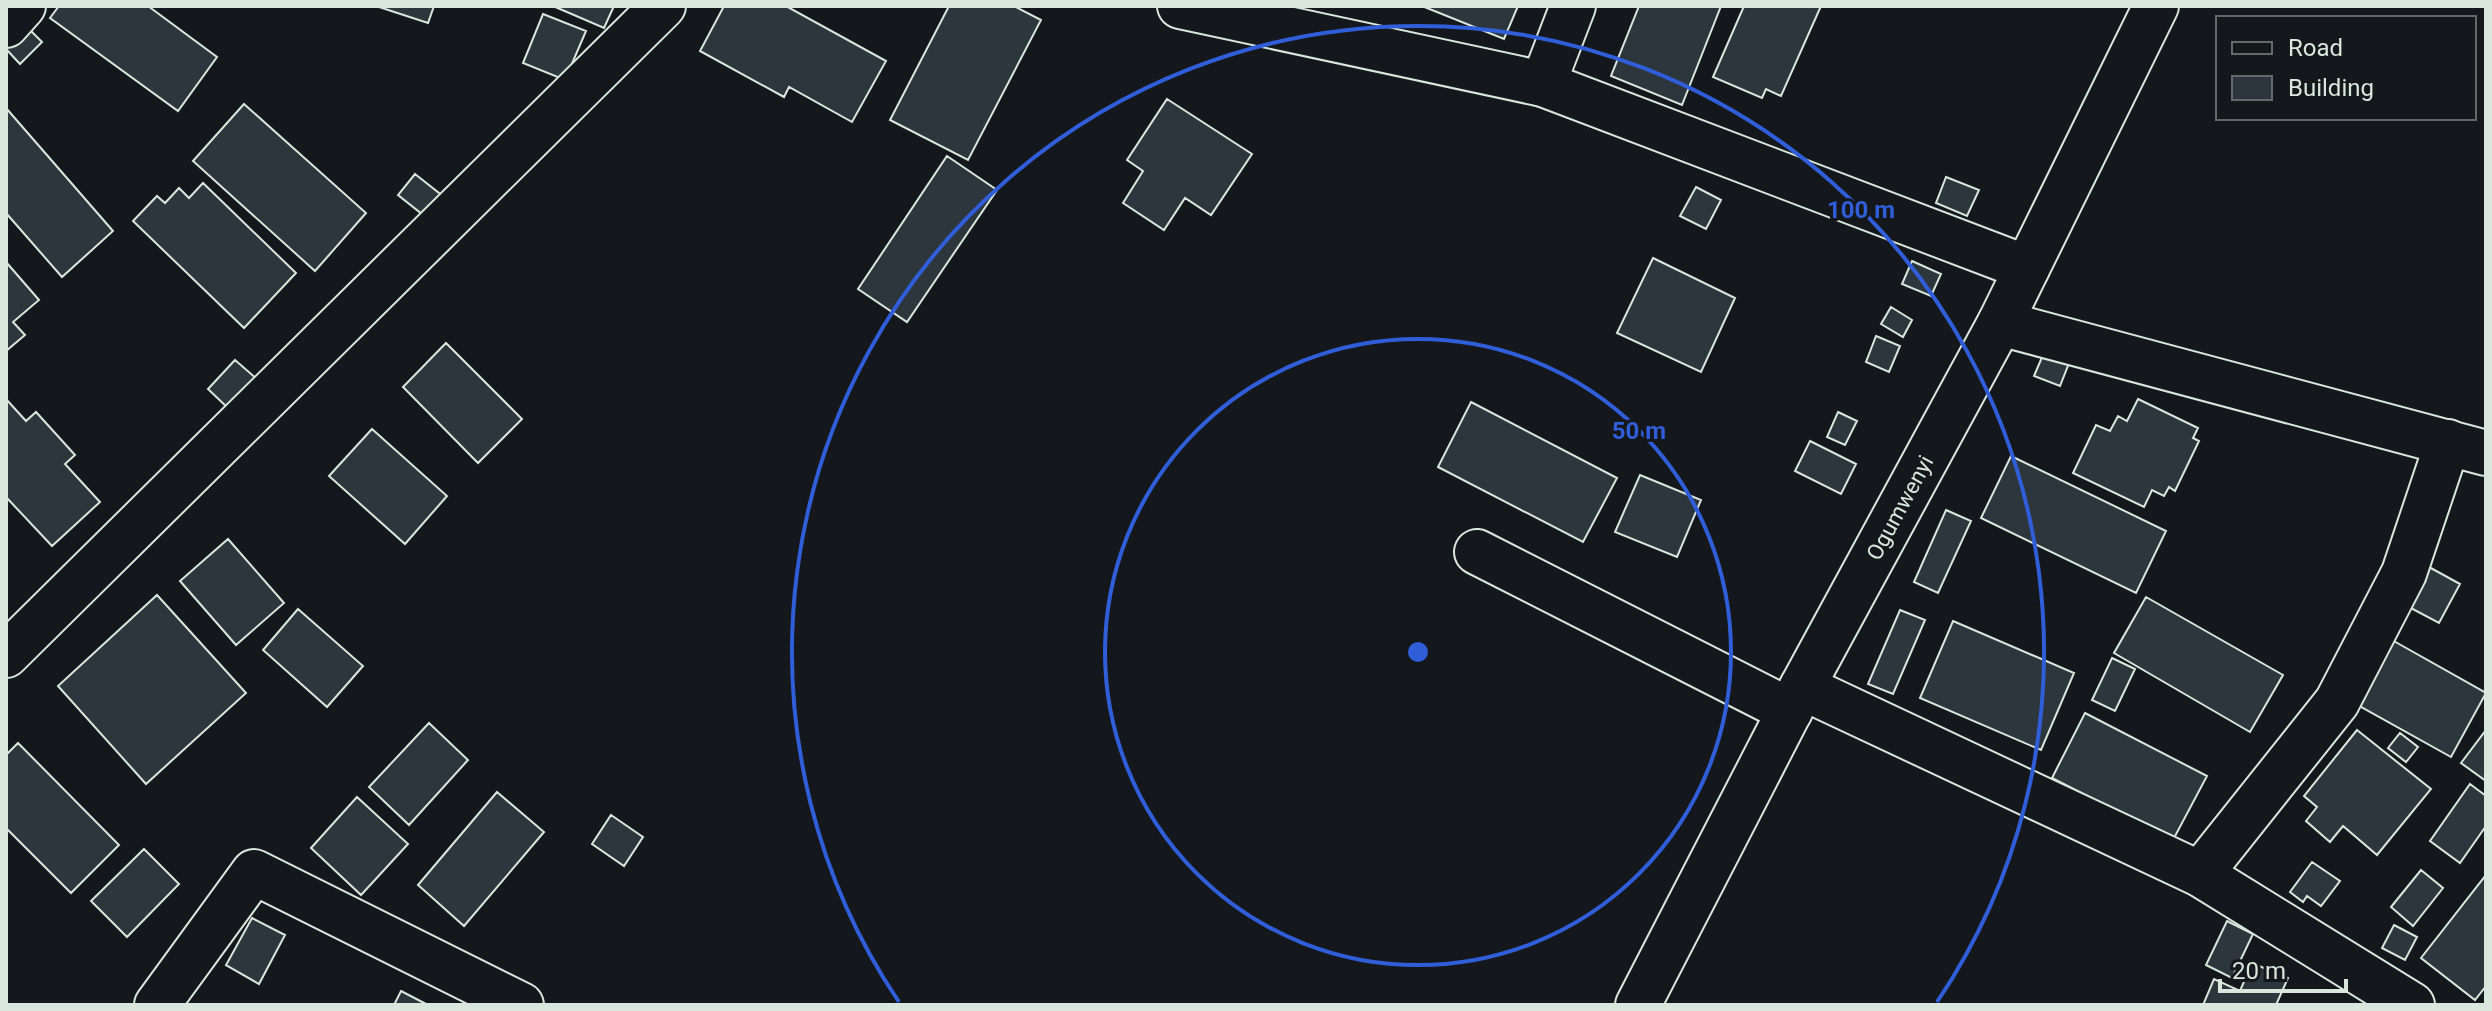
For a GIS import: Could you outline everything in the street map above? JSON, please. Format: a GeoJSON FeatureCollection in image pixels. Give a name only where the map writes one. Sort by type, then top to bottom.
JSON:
{"type":"FeatureCollection","features":[{"type":"Feature","properties":{"kind":"street"},"geometry":{"type":"LineString","coordinates":[[6,25],[23,6]]}},
{"type":"Feature","properties":{"kind":"street"},"geometry":{"type":"LineString","coordinates":[[6,655],[663,6]]}},
{"type":"Feature","properties":{"kind":"street"},"geometry":{"type":"LineString","coordinates":[[1180,6],[1543,84],[2027,268]]}},
{"type":"Feature","properties":{"kind":"street"},"geometry":{"type":"LineString","coordinates":[[1543,84],[1573,6]]}},
{"type":"Feature","properties":{"kind":"street","name":"Ogumwenyi"},"geometry":{"type":"LineString","coordinates":[[1638,1005],[1796,699],[2000,323],[2156,6]]}},
{"type":"Feature","properties":{"kind":"street"},"geometry":{"type":"LineString","coordinates":[[2000,323],[2467,448],[2337,702],[2200,874]]}},
{"type":"Feature","properties":{"kind":"street"},"geometry":{"type":"LineString","coordinates":[[1477,552],[1796,699],[2200,874],[2412,1005]]}},
{"type":"Feature","properties":{"kind":"street"},"geometry":{"type":"LineString","coordinates":[[157,1005],[254,872],[521,1005]]}},
{"type":"Feature","properties":{"kind":"building"},"geometry":{"type":"Polygon","coordinates":[[[59,6],[148,6],[217,57],[178,111],[50,18],[59,6]]]}},
{"type":"Feature","properties":{"kind":"building"},"geometry":{"type":"Polygon","coordinates":[[[376,6],[434,6],[428,23],[376,6]]]}},
{"type":"Feature","properties":{"kind":"building"},"geometry":{"type":"Polygon","coordinates":[[[553,6],[614,6],[604,28],[553,6]]]}},
{"type":"Feature","properties":{"kind":"building"},"geometry":{"type":"Polygon","coordinates":[[[724,6],[786,6],[886,61],[852,122],[789,87],[784,97],[700,51],[724,6]]]}},
{"type":"Feature","properties":{"kind":"building"},"geometry":{"type":"Polygon","coordinates":[[[949,6],[1014,6],[1041,20],[968,160],[890,120],[949,6]]]}},
{"type":"Feature","properties":{"kind":"building"},"geometry":{"type":"Polygon","coordinates":[[[1422,6],[1518,6],[1504,39],[1422,6]]]}},
{"type":"Feature","properties":{"kind":"building"},"geometry":{"type":"Polygon","coordinates":[[[1639,6],[1721,6],[1682,105],[1611,76],[1639,6]]]}},
{"type":"Feature","properties":{"kind":"building"},"geometry":{"type":"Polygon","coordinates":[[[1744,6],[1821,6],[1781,96],[1766,89],[1762,98],[1713,77],[1744,6]]]}},
{"type":"Feature","properties":{"kind":"building"},"geometry":{"type":"Polygon","coordinates":[[[543,14],[586,31],[565,80],[523,63],[543,14]]]}},
{"type":"Feature","properties":{"kind":"building"},"geometry":{"type":"Polygon","coordinates":[[[24,24],[42,42],[20,64],[6,49],[6,41],[24,24]]]}},
{"type":"Feature","properties":{"kind":"building"},"geometry":{"type":"Polygon","coordinates":[[[1167,99],[1252,154],[1211,215],[1185,198],[1164,230],[1123,203],[1143,171],[1127,160],[1167,99]]]}},
{"type":"Feature","properties":{"kind":"building"},"geometry":{"type":"Polygon","coordinates":[[[244,104],[366,213],[315,271],[193,161],[244,104]]]}},
{"type":"Feature","properties":{"kind":"building"},"geometry":{"type":"Polygon","coordinates":[[[6,108],[113,231],[62,277],[6,213],[6,108]]]}},
{"type":"Feature","properties":{"kind":"building"},"geometry":{"type":"Polygon","coordinates":[[[947,156],[997,190],[907,322],[858,289],[947,156]]]}},
{"type":"Feature","properties":{"kind":"building"},"geometry":{"type":"Polygon","coordinates":[[[415,174],[444,197],[427,218],[398,195],[415,174]]]}},
{"type":"Feature","properties":{"kind":"building"},"geometry":{"type":"Polygon","coordinates":[[[1946,177],[1979,190],[1967,216],[1936,203],[1946,177]]]}},
{"type":"Feature","properties":{"kind":"building"},"geometry":{"type":"Polygon","coordinates":[[[203,183],[296,273],[244,328],[133,221],[157,196],[165,203],[179,188],[189,198],[203,183]]]}},
{"type":"Feature","properties":{"kind":"building"},"geometry":{"type":"Polygon","coordinates":[[[1696,187],[1721,200],[1706,229],[1680,216],[1696,187]]]}},
{"type":"Feature","properties":{"kind":"building"},"geometry":{"type":"Polygon","coordinates":[[[1653,258],[1735,298],[1701,372],[1617,333],[1653,258]]]}},
{"type":"Feature","properties":{"kind":"building"},"geometry":{"type":"Polygon","coordinates":[[[1912,261],[1941,274],[1931,296],[1902,284],[1912,261]]]}},
{"type":"Feature","properties":{"kind":"building"},"geometry":{"type":"Polygon","coordinates":[[[6,262],[39,300],[13,322],[25,335],[6,351],[6,262]]]}},
{"type":"Feature","properties":{"kind":"building"},"geometry":{"type":"Polygon","coordinates":[[[1891,307],[1912,320],[1903,337],[1881,324],[1891,307]]]}},
{"type":"Feature","properties":{"kind":"building"},"geometry":{"type":"Polygon","coordinates":[[[1876,336],[1900,346],[1889,372],[1866,362],[1876,336]]]}},
{"type":"Feature","properties":{"kind":"building"},"geometry":{"type":"Polygon","coordinates":[[[446,343],[522,419],[478,463],[403,387],[446,343]]]}},
{"type":"Feature","properties":{"kind":"building"},"geometry":{"type":"Polygon","coordinates":[[[2048,343],[2073,353],[2060,386],[2034,376],[2048,343]]]}},
{"type":"Feature","properties":{"kind":"building"},"geometry":{"type":"Polygon","coordinates":[[[235,360],[258,380],[230,410],[208,389],[235,360]]]}},
{"type":"Feature","properties":{"kind":"building"},"geometry":{"type":"Polygon","coordinates":[[[6,399],[26,421],[36,412],[75,455],[65,464],[100,502],[52,546],[6,497],[6,399]]]}},
{"type":"Feature","properties":{"kind":"building"},"geometry":{"type":"Polygon","coordinates":[[[2138,399],[2198,428],[2193,438],[2199,441],[2175,491],[2169,487],[2164,496],[2152,490],[2144,507],[2073,473],[2096,425],[2110,431],[2118,416],[2127,421],[2138,399]]]}},
{"type":"Feature","properties":{"kind":"building"},"geometry":{"type":"Polygon","coordinates":[[[1471,402],[1617,478],[1583,542],[1438,467],[1471,402]]]}},
{"type":"Feature","properties":{"kind":"building"},"geometry":{"type":"Polygon","coordinates":[[[1838,412],[1857,421],[1845,445],[1827,437],[1838,412]]]}},
{"type":"Feature","properties":{"kind":"building"},"geometry":{"type":"Polygon","coordinates":[[[372,429],[447,496],[405,544],[329,476],[372,429]]]}},
{"type":"Feature","properties":{"kind":"building"},"geometry":{"type":"Polygon","coordinates":[[[1810,441],[1856,464],[1841,494],[1795,471],[1810,441]]]}},
{"type":"Feature","properties":{"kind":"building"},"geometry":{"type":"Polygon","coordinates":[[[2011,456],[2166,531],[2136,593],[1981,518],[2011,456]]]}},
{"type":"Feature","properties":{"kind":"building"},"geometry":{"type":"Polygon","coordinates":[[[1640,475],[1701,500],[1677,557],[1615,532],[1640,475]]]}},
{"type":"Feature","properties":{"kind":"building"},"geometry":{"type":"Polygon","coordinates":[[[1946,510],[1971,521],[1938,593],[1914,582],[1946,510]]]}},
{"type":"Feature","properties":{"kind":"building"},"geometry":{"type":"Polygon","coordinates":[[[228,539],[284,603],[236,645],[180,581],[228,539]]]}},
{"type":"Feature","properties":{"kind":"building"},"geometry":{"type":"Polygon","coordinates":[[[2429,567],[2460,584],[2439,623],[2407,606],[2429,567]]]}},
{"type":"Feature","properties":{"kind":"building"},"geometry":{"type":"Polygon","coordinates":[[[157,595],[246,693],[146,784],[58,686],[157,595]]]}},
{"type":"Feature","properties":{"kind":"building"},"geometry":{"type":"Polygon","coordinates":[[[2146,597],[2283,675],[2250,732],[2114,653],[2146,597]]]}},
{"type":"Feature","properties":{"kind":"building"},"geometry":{"type":"Polygon","coordinates":[[[298,609],[363,666],[327,707],[263,650],[298,609]]]}},
{"type":"Feature","properties":{"kind":"building"},"geometry":{"type":"Polygon","coordinates":[[[1900,610],[1925,620],[1893,694],[1868,684],[1900,610]]]}},
{"type":"Feature","properties":{"kind":"building"},"geometry":{"type":"Polygon","coordinates":[[[1953,621],[2074,673],[2041,750],[1920,698],[1953,621]]]}},
{"type":"Feature","properties":{"kind":"building"},"geometry":{"type":"Polygon","coordinates":[[[2392,640],[2486,693],[2451,757],[2356,704],[2392,640]]]}},
{"type":"Feature","properties":{"kind":"building"},"geometry":{"type":"Polygon","coordinates":[[[2112,658],[2135,669],[2115,711],[2092,700],[2112,658]]]}},
{"type":"Feature","properties":{"kind":"building"},"geometry":{"type":"Polygon","coordinates":[[[2085,713],[2207,776],[2173,840],[2052,778],[2085,713]]]}},
{"type":"Feature","properties":{"kind":"building"},"geometry":{"type":"Polygon","coordinates":[[[429,723],[468,760],[409,825],[369,787],[429,723]]]}},
{"type":"Feature","properties":{"kind":"building"},"geometry":{"type":"Polygon","coordinates":[[[2357,730],[2431,789],[2377,855],[2343,826],[2330,842],[2306,821],[2317,807],[2304,796],[2357,730]]]}},
{"type":"Feature","properties":{"kind":"building"},"geometry":{"type":"Polygon","coordinates":[[[2486,730],[2486,781],[2461,763],[2486,730]]]}},
{"type":"Feature","properties":{"kind":"building"},"geometry":{"type":"Polygon","coordinates":[[[2400,733],[2418,747],[2406,762],[2388,748],[2400,733]]]}},
{"type":"Feature","properties":{"kind":"building"},"geometry":{"type":"Polygon","coordinates":[[[18,743],[119,845],[71,893],[6,828],[6,755],[18,743]]]}},
{"type":"Feature","properties":{"kind":"building"},"geometry":{"type":"Polygon","coordinates":[[[2470,784],[2486,796],[2486,826],[2460,863],[2430,841],[2470,784]]]}},
{"type":"Feature","properties":{"kind":"building"},"geometry":{"type":"Polygon","coordinates":[[[497,792],[544,832],[464,926],[418,885],[497,792]]]}},
{"type":"Feature","properties":{"kind":"building"},"geometry":{"type":"Polygon","coordinates":[[[357,797],[408,844],[361,895],[311,848],[357,797]]]}},
{"type":"Feature","properties":{"kind":"building"},"geometry":{"type":"Polygon","coordinates":[[[611,815],[643,837],[624,866],[592,844],[611,815]]]}},
{"type":"Feature","properties":{"kind":"building"},"geometry":{"type":"Polygon","coordinates":[[[144,849],[179,884],[127,937],[91,901],[144,849]]]}},
{"type":"Feature","properties":{"kind":"building"},"geometry":{"type":"Polygon","coordinates":[[[2312,862],[2340,881],[2321,906],[2307,896],[2303,902],[2290,892],[2312,862]]]}},
{"type":"Feature","properties":{"kind":"building"},"geometry":{"type":"Polygon","coordinates":[[[2421,870],[2443,888],[2413,926],[2391,907],[2421,870]]]}},
{"type":"Feature","properties":{"kind":"building"},"geometry":{"type":"Polygon","coordinates":[[[2486,875],[2486,986],[2475,1000],[2421,958],[2486,875]]]}},
{"type":"Feature","properties":{"kind":"building"},"geometry":{"type":"Polygon","coordinates":[[[252,918],[285,935],[259,984],[226,965],[252,918]]]}},
{"type":"Feature","properties":{"kind":"building"},"geometry":{"type":"Polygon","coordinates":[[[2227,921],[2253,934],[2232,978],[2206,965],[2227,921]]]}},
{"type":"Feature","properties":{"kind":"building"},"geometry":{"type":"Polygon","coordinates":[[[2394,925],[2417,937],[2405,960],[2382,948],[2394,925]]]}},
{"type":"Feature","properties":{"kind":"building"},"geometry":{"type":"Polygon","coordinates":[[[2252,963],[2288,978],[2276,1005],[2203,1005],[2214,979],[2240,991],[2252,963]]]}},
{"type":"Feature","properties":{"kind":"building"},"geometry":{"type":"Polygon","coordinates":[[[401,991],[428,1005],[394,1005],[401,991]]]}}]}
